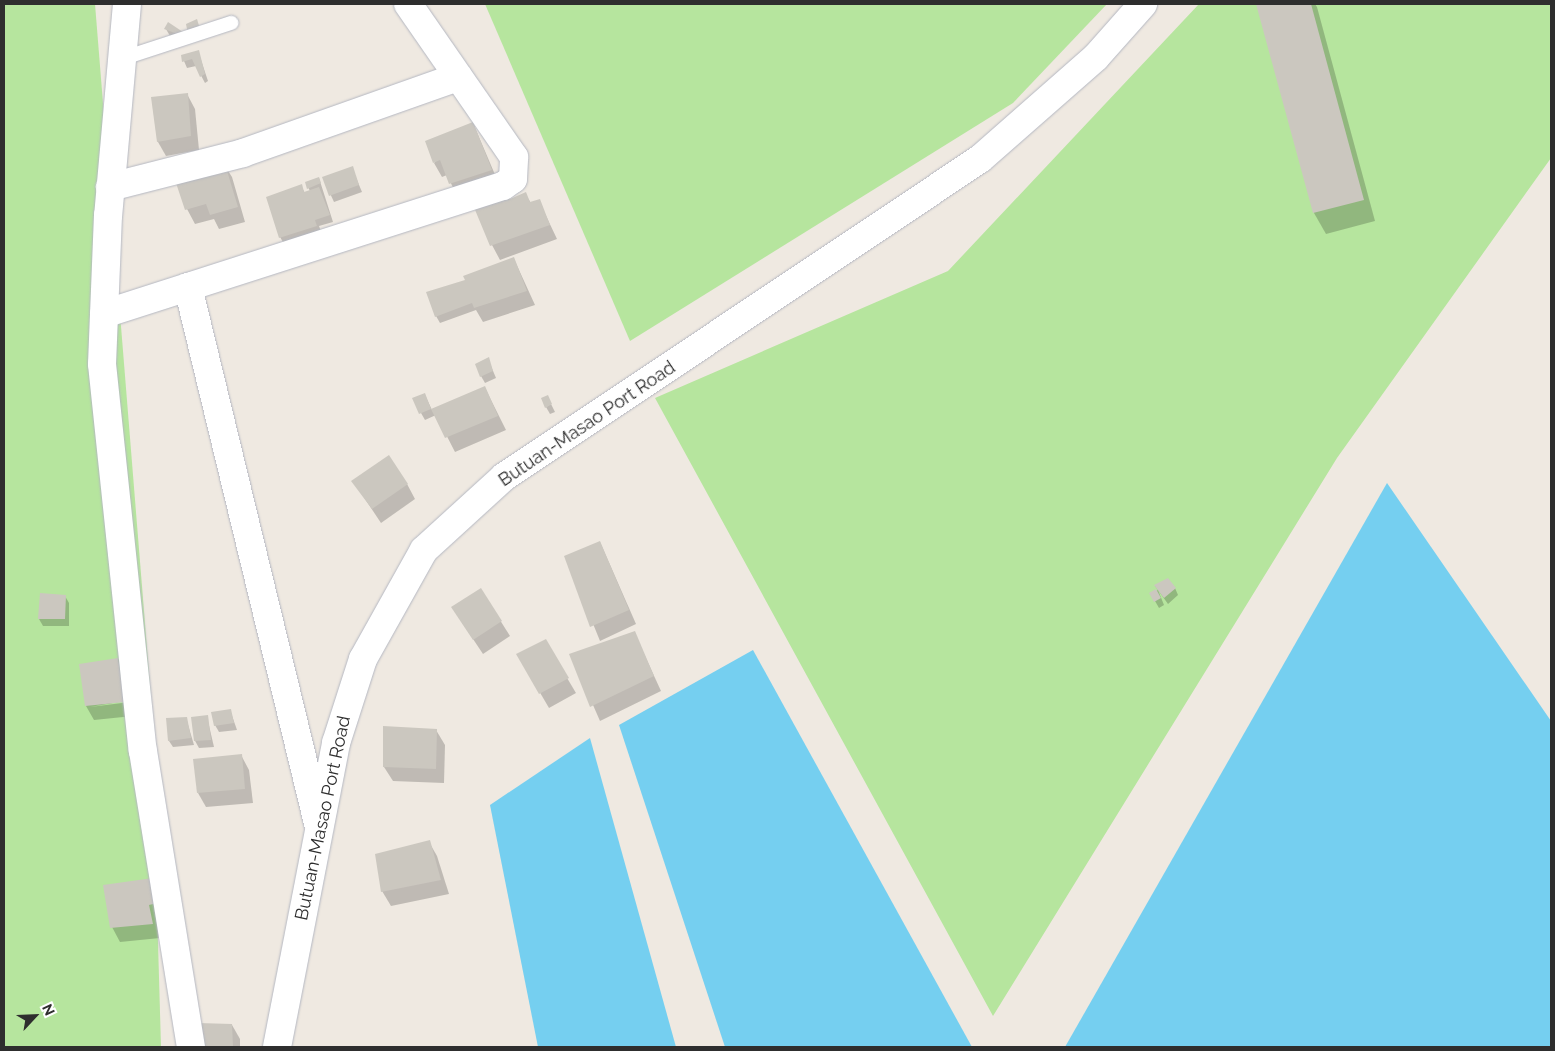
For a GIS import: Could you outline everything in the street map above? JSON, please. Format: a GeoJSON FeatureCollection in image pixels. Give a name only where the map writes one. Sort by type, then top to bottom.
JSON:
{"type":"FeatureCollection","features":[{"type":"Feature","properties":{"kind":"street"},"geometry":{"type":"LineString","coordinates":[[127,4],[124,58],[110,187],[102,364],[143,751],[191,1047]]}},
{"type":"Feature","properties":{"kind":"street"},"geometry":{"type":"LineString","coordinates":[[104,314],[503,186],[513,179],[514,157],[408,4]]}},
{"type":"Feature","properties":{"kind":"street","name":"Butuan-Masao Port Road"},"geometry":{"type":"LineString","coordinates":[[277,1047],[318,823],[336,743],[363,659],[424,550],[504,477],[980,159],[1096,57],[1143,4]]}},
{"type":"Feature","properties":{"kind":"street"},"geometry":{"type":"LineString","coordinates":[[110,187],[243,153],[458,77]]}},
{"type":"Feature","properties":{"kind":"street"},"geometry":{"type":"LineString","coordinates":[[188,287],[318,823]]}},
{"type":"Feature","properties":{"kind":"lane"},"geometry":{"type":"LineString","coordinates":[[124,58],[231,23]]}},
{"type":"Feature","properties":{"kind":"green space"},"geometry":{"type":"Polygon","coordinates":[[[4,4],[95,4],[151,698],[161,1047],[4,1047],[4,4]]]}},
{"type":"Feature","properties":{"kind":"green space"},"geometry":{"type":"Polygon","coordinates":[[[485,4],[1107,4],[1013,103],[630,341],[485,4]]]}},
{"type":"Feature","properties":{"kind":"green space"},"geometry":{"type":"Polygon","coordinates":[[[1199,4],[1551,4],[1551,158],[1337,458],[993,1016],[655,398],[948,271],[1199,4]]]}},
{"type":"Feature","properties":{"kind":"water"},"geometry":{"type":"Polygon","coordinates":[[[1387,483],[1551,721],[1551,1047],[1065,1047],[1387,483]]]}},
{"type":"Feature","properties":{"kind":"water"},"geometry":{"type":"Polygon","coordinates":[[[753,650],[972,1047],[725,1047],[619,725],[753,650]]]}},
{"type":"Feature","properties":{"kind":"water"},"geometry":{"type":"Polygon","coordinates":[[[590,738],[676,1047],[538,1047],[490,805],[590,738]]]}},
{"type":"Feature","properties":{"kind":"building"},"geometry":{"type":"Polygon","coordinates":[[[1256,4],[1311,4],[1364,200],[1313,213],[1256,4]]]}},
{"type":"Feature","properties":{"kind":"building"},"geometry":{"type":"Polygon","coordinates":[[[197,19],[200,29],[188,34],[186,24],[197,19]]]}},
{"type":"Feature","properties":{"kind":"building"},"geometry":{"type":"Polygon","coordinates":[[[168,22],[183,32],[180,35],[164,29],[168,22]]]}},
{"type":"Feature","properties":{"kind":"building"},"geometry":{"type":"Polygon","coordinates":[[[199,50],[205,74],[200,77],[192,59],[182,62],[181,55],[199,50]]]}},
{"type":"Feature","properties":{"kind":"building"},"geometry":{"type":"Polygon","coordinates":[[[188,93],[191,136],[157,142],[151,97],[188,93]]]}},
{"type":"Feature","properties":{"kind":"building"},"geometry":{"type":"Polygon","coordinates":[[[473,122],[492,170],[449,184],[440,160],[433,163],[425,141],[473,122]]]}},
{"type":"Feature","properties":{"kind":"building"},"geometry":{"type":"Polygon","coordinates":[[[224,161],[238,207],[210,215],[206,204],[185,210],[173,174],[224,161]]]}},
{"type":"Feature","properties":{"kind":"building"},"geometry":{"type":"Polygon","coordinates":[[[353,166],[359,185],[329,196],[322,177],[353,166]]]}},
{"type":"Feature","properties":{"kind":"building"},"geometry":{"type":"Polygon","coordinates":[[[319,177],[321,183],[307,189],[305,182],[319,177]]]}},
{"type":"Feature","properties":{"kind":"building"},"geometry":{"type":"Polygon","coordinates":[[[302,184],[304,192],[319,187],[330,215],[315,220],[317,226],[279,238],[266,197],[302,184]]]}},
{"type":"Feature","properties":{"kind":"building"},"geometry":{"type":"Polygon","coordinates":[[[506,192],[510,199],[526,192],[530,202],[540,199],[550,225],[490,246],[473,205],[506,192]]]}},
{"type":"Feature","properties":{"kind":"building"},"geometry":{"type":"Polygon","coordinates":[[[514,257],[527,291],[474,308],[472,303],[435,317],[426,292],[465,280],[463,276],[514,257]]]}},
{"type":"Feature","properties":{"kind":"building"},"geometry":{"type":"Polygon","coordinates":[[[489,357],[493,371],[480,377],[475,364],[489,357]]]}},
{"type":"Feature","properties":{"kind":"building"},"geometry":{"type":"Polygon","coordinates":[[[485,386],[498,416],[445,438],[431,409],[485,386]]]}},
{"type":"Feature","properties":{"kind":"building"},"geometry":{"type":"Polygon","coordinates":[[[425,393],[431,409],[419,414],[412,398],[425,393]]]}},
{"type":"Feature","properties":{"kind":"building"},"geometry":{"type":"Polygon","coordinates":[[[548,395],[552,404],[545,408],[541,398],[548,395]]]}},
{"type":"Feature","properties":{"kind":"building"},"geometry":{"type":"Polygon","coordinates":[[[389,455],[408,484],[372,509],[351,481],[389,455]]]}},
{"type":"Feature","properties":{"kind":"building"},"geometry":{"type":"Polygon","coordinates":[[[600,541],[629,610],[590,627],[564,556],[600,541]]]}},
{"type":"Feature","properties":{"kind":"building"},"geometry":{"type":"Polygon","coordinates":[[[1168,578],[1176,588],[1164,598],[1154,585],[1168,578]]]}},
{"type":"Feature","properties":{"kind":"building"},"geometry":{"type":"Polygon","coordinates":[[[481,588],[502,621],[473,640],[451,607],[481,588]]]}},
{"type":"Feature","properties":{"kind":"building"},"geometry":{"type":"Polygon","coordinates":[[[1156,589],[1161,598],[1154,602],[1149,593],[1156,589]]]}},
{"type":"Feature","properties":{"kind":"building"},"geometry":{"type":"Polygon","coordinates":[[[40,593],[66,595],[65,619],[38,619],[40,593]]]}},
{"type":"Feature","properties":{"kind":"building"},"geometry":{"type":"Polygon","coordinates":[[[635,631],[654,676],[590,707],[569,654],[635,631]]]}},
{"type":"Feature","properties":{"kind":"building"},"geometry":{"type":"Polygon","coordinates":[[[546,639],[569,678],[539,694],[516,654],[546,639]]]}},
{"type":"Feature","properties":{"kind":"building"},"geometry":{"type":"Polygon","coordinates":[[[118,658],[125,702],[85,706],[79,664],[118,658]]]}},
{"type":"Feature","properties":{"kind":"building"},"geometry":{"type":"Polygon","coordinates":[[[231,709],[234,723],[214,726],[211,712],[231,709]]]}},
{"type":"Feature","properties":{"kind":"building"},"geometry":{"type":"Polygon","coordinates":[[[208,715],[211,740],[194,741],[191,717],[208,715]]]}},
{"type":"Feature","properties":{"kind":"building"},"geometry":{"type":"Polygon","coordinates":[[[187,717],[191,738],[168,741],[166,718],[187,717]]]}},
{"type":"Feature","properties":{"kind":"building"},"geometry":{"type":"Polygon","coordinates":[[[383,726],[437,729],[436,769],[383,767],[383,726]]]}},
{"type":"Feature","properties":{"kind":"building"},"geometry":{"type":"Polygon","coordinates":[[[242,754],[245,789],[197,793],[193,759],[242,754]]]}},
{"type":"Feature","properties":{"kind":"building"},"geometry":{"type":"Polygon","coordinates":[[[430,840],[441,880],[381,892],[375,854],[430,840]]]}},
{"type":"Feature","properties":{"kind":"building"},"geometry":{"type":"Polygon","coordinates":[[[153,878],[157,903],[149,905],[153,924],[110,928],[103,885],[153,878]]]}},
{"type":"Feature","properties":{"kind":"building"},"geometry":{"type":"Polygon","coordinates":[[[198,1023],[232,1024],[233,1047],[198,1047],[198,1023]]]}}]}
